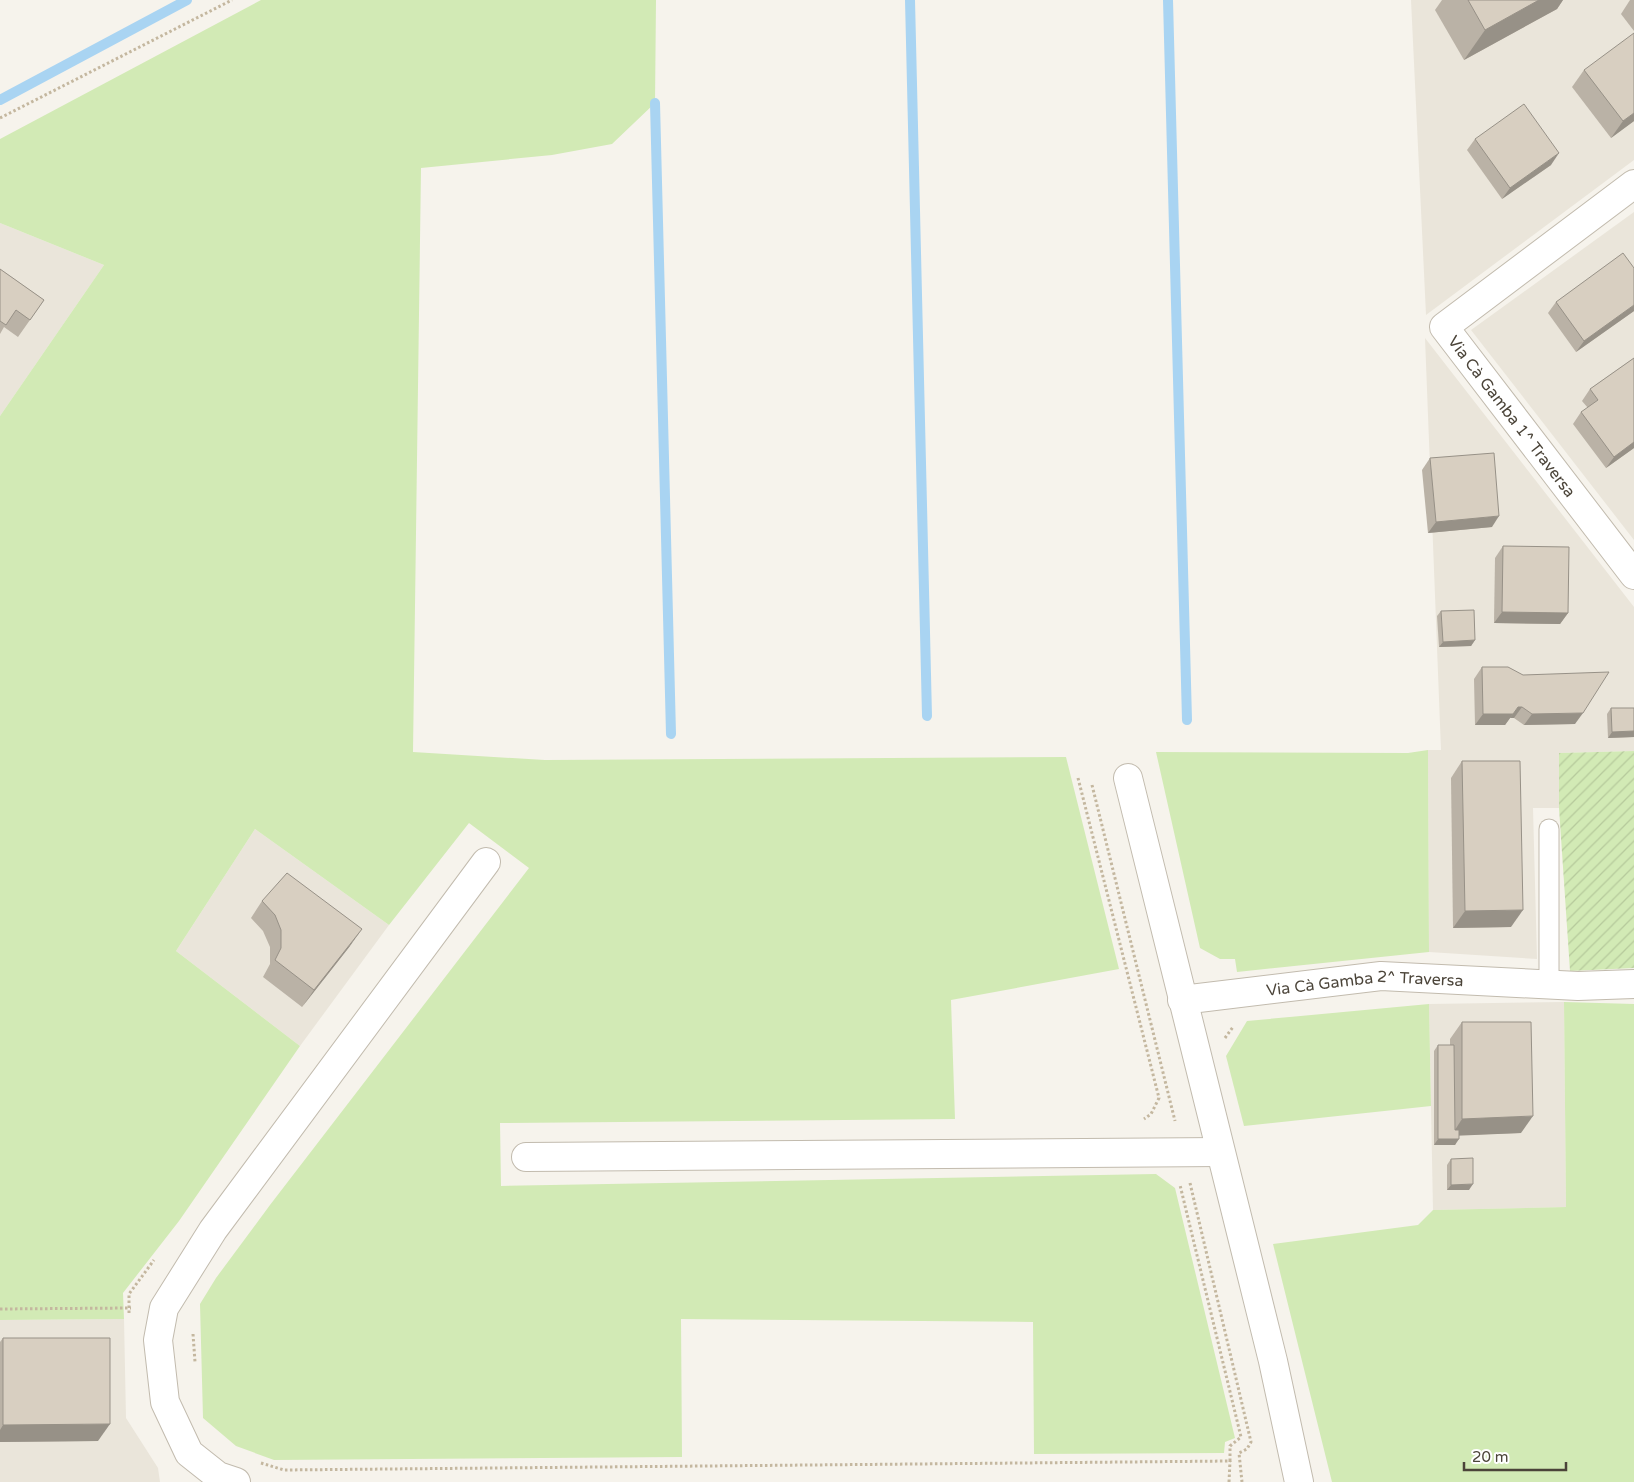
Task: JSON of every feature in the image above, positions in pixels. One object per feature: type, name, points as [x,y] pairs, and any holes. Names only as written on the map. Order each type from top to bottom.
[{"type":"street","name":"Via Cà Gamba 1^ Traversa","points":[[1634,184],[1444,327],[1634,575]]},
{"type":"street","points":[[1128,778],[1273,1361],[1299,1482]]},
{"type":"street","points":[[236,1482],[218,1476],[189,1453],[174,1424],[165,1402],[159,1365],[158,1340],[164,1308],[213,1230],[486,862]]},
{"type":"street","name":"Via Cà Gamba 2^ Traversa","points":[[1182,1000],[1381,976],[1549,984],[1634,984]]},
{"type":"street","points":[[526,1157],[1220,1152]]},
{"type":"lane","points":[[1549,829],[1549,984]]},
{"type":"path","points":[[0,118],[232,0]]},
{"type":"path","points":[[1078,778],[1159,1098],[1151,1114],[1138,1124]]},
{"type":"path","points":[[1179,1181],[1241,1437],[1230,1446],[1229,1482]]},
{"type":"path","points":[[0,1310],[164,1308]]},
{"type":"path","points":[[193,1333],[195,1372]]},
{"type":"path","points":[[259,1462],[284,1470],[294,1470],[1230,1461]]},
{"type":"shaded area","points":[[1411,0],[1634,0],[1634,160],[1426,315]]},
{"type":"shaded area","points":[[1634,212],[1634,540],[1471,330]]},
{"type":"shaded area","points":[[0,223],[104,265],[0,416]]},
{"type":"shaded area","points":[[1425,338],[1634,607],[1634,751],[1559,753],[1559,808],[1533,808],[1537,959],[1429,952],[1428,750],[1441,750]]},
{"type":"shaded area","points":[[255,829],[389,925],[300,1046],[176,951]]},
{"type":"shaded area","points":[[1564,1002],[1566,1207],[1433,1210],[1429,1004]]},
{"type":"shaded area","points":[[124,1319],[126,1418],[158,1468],[160,1482],[0,1482],[0,1320]]},
{"type":"green space","points":[[261,0],[656,0],[655,103],[612,144],[552,155],[421,168],[413,752],[545,760],[1066,757],[1119,969],[951,1000],[955,1119],[500,1123],[501,1186],[1156,1174],[1175,1188],[1235,1438],[1225,1442],[1224,1453],[1034,1454],[1033,1322],[681,1319],[682,1457],[274,1460],[236,1446],[203,1418],[200,1304],[216,1278],[270,1205],[529,868],[469,823],[389,925],[255,829],[176,951],[300,1046],[179,1221],[123,1293],[124,1319],[0,1320],[0,416],[104,265],[0,223],[0,139]]},
{"type":"green space","points":[[1428,750],[1429,952],[1237,972],[1235,959],[1220,959],[1200,948],[1156,752],[1408,753]]},
{"type":"green space","points":[[1634,751],[1634,968],[1570,971],[1559,808],[1559,753]]},
{"type":"green space","points":[[1564,1002],[1634,1004],[1634,1482],[1332,1482],[1273,1244],[1418,1225],[1433,1210],[1566,1207]]},
{"type":"green space","points":[[1429,1004],[1431,1106],[1244,1126],[1226,1056],[1247,1021]]},
{"type":"building","points":[[1468,0],[1539,0],[1485,30]]},
{"type":"building","points":[[1634,33],[1634,113],[1623,121],[1584,70]]},
{"type":"building","points":[[1524,104],[1559,153],[1510,188],[1475,139]]},
{"type":"building","points":[[1623,253],[1634,268],[1634,305],[1584,341],[1556,302]]},
{"type":"building","points":[[0,269],[44,300],[30,320],[16,310],[6,325],[0,321]]},
{"type":"building","points":[[1634,358],[1634,442],[1614,457],[1581,412],[1598,400],[1590,389]]},
{"type":"building","points":[[1494,453],[1499,516],[1436,522],[1430,458]]},
{"type":"building","points":[[1503,546],[1569,547],[1568,613],[1502,612]]},
{"type":"building","points":[[1474,610],[1475,640],[1443,642],[1441,611]]},
{"type":"building","points":[[1482,667],[1508,667],[1523,675],[1609,672],[1583,713],[1532,714],[1522,707],[1518,707],[1513,714],[1483,714]]},
{"type":"building","points":[[1611,708],[1634,708],[1634,731],[1612,732]]},
{"type":"building","points":[[1462,761],[1520,761],[1523,910],[1465,911]]},
{"type":"building","points":[[287,873],[362,929],[314,990],[275,960],[281,948],[281,930],[275,915],[262,901]]},
{"type":"building","points":[[1462,1022],[1531,1022],[1533,1116],[1462,1119]]},
{"type":"building","points":[[1438,1045],[1454,1045],[1455,1130],[1459,1130],[1459,1139],[1438,1139]]},
{"type":"building","points":[[1473,1158],[1473,1184],[1451,1185],[1451,1159]]},
{"type":"building","points":[[3,1338],[110,1338],[110,1424],[3,1425]]},
{"type":"waterway","points":[[0,100],[187,0]]},
{"type":"waterway","points":[[910,0],[927,716]]},
{"type":"waterway","points":[[1168,0],[1187,720]]},
{"type":"waterway","points":[[655,103],[671,734]]}]
